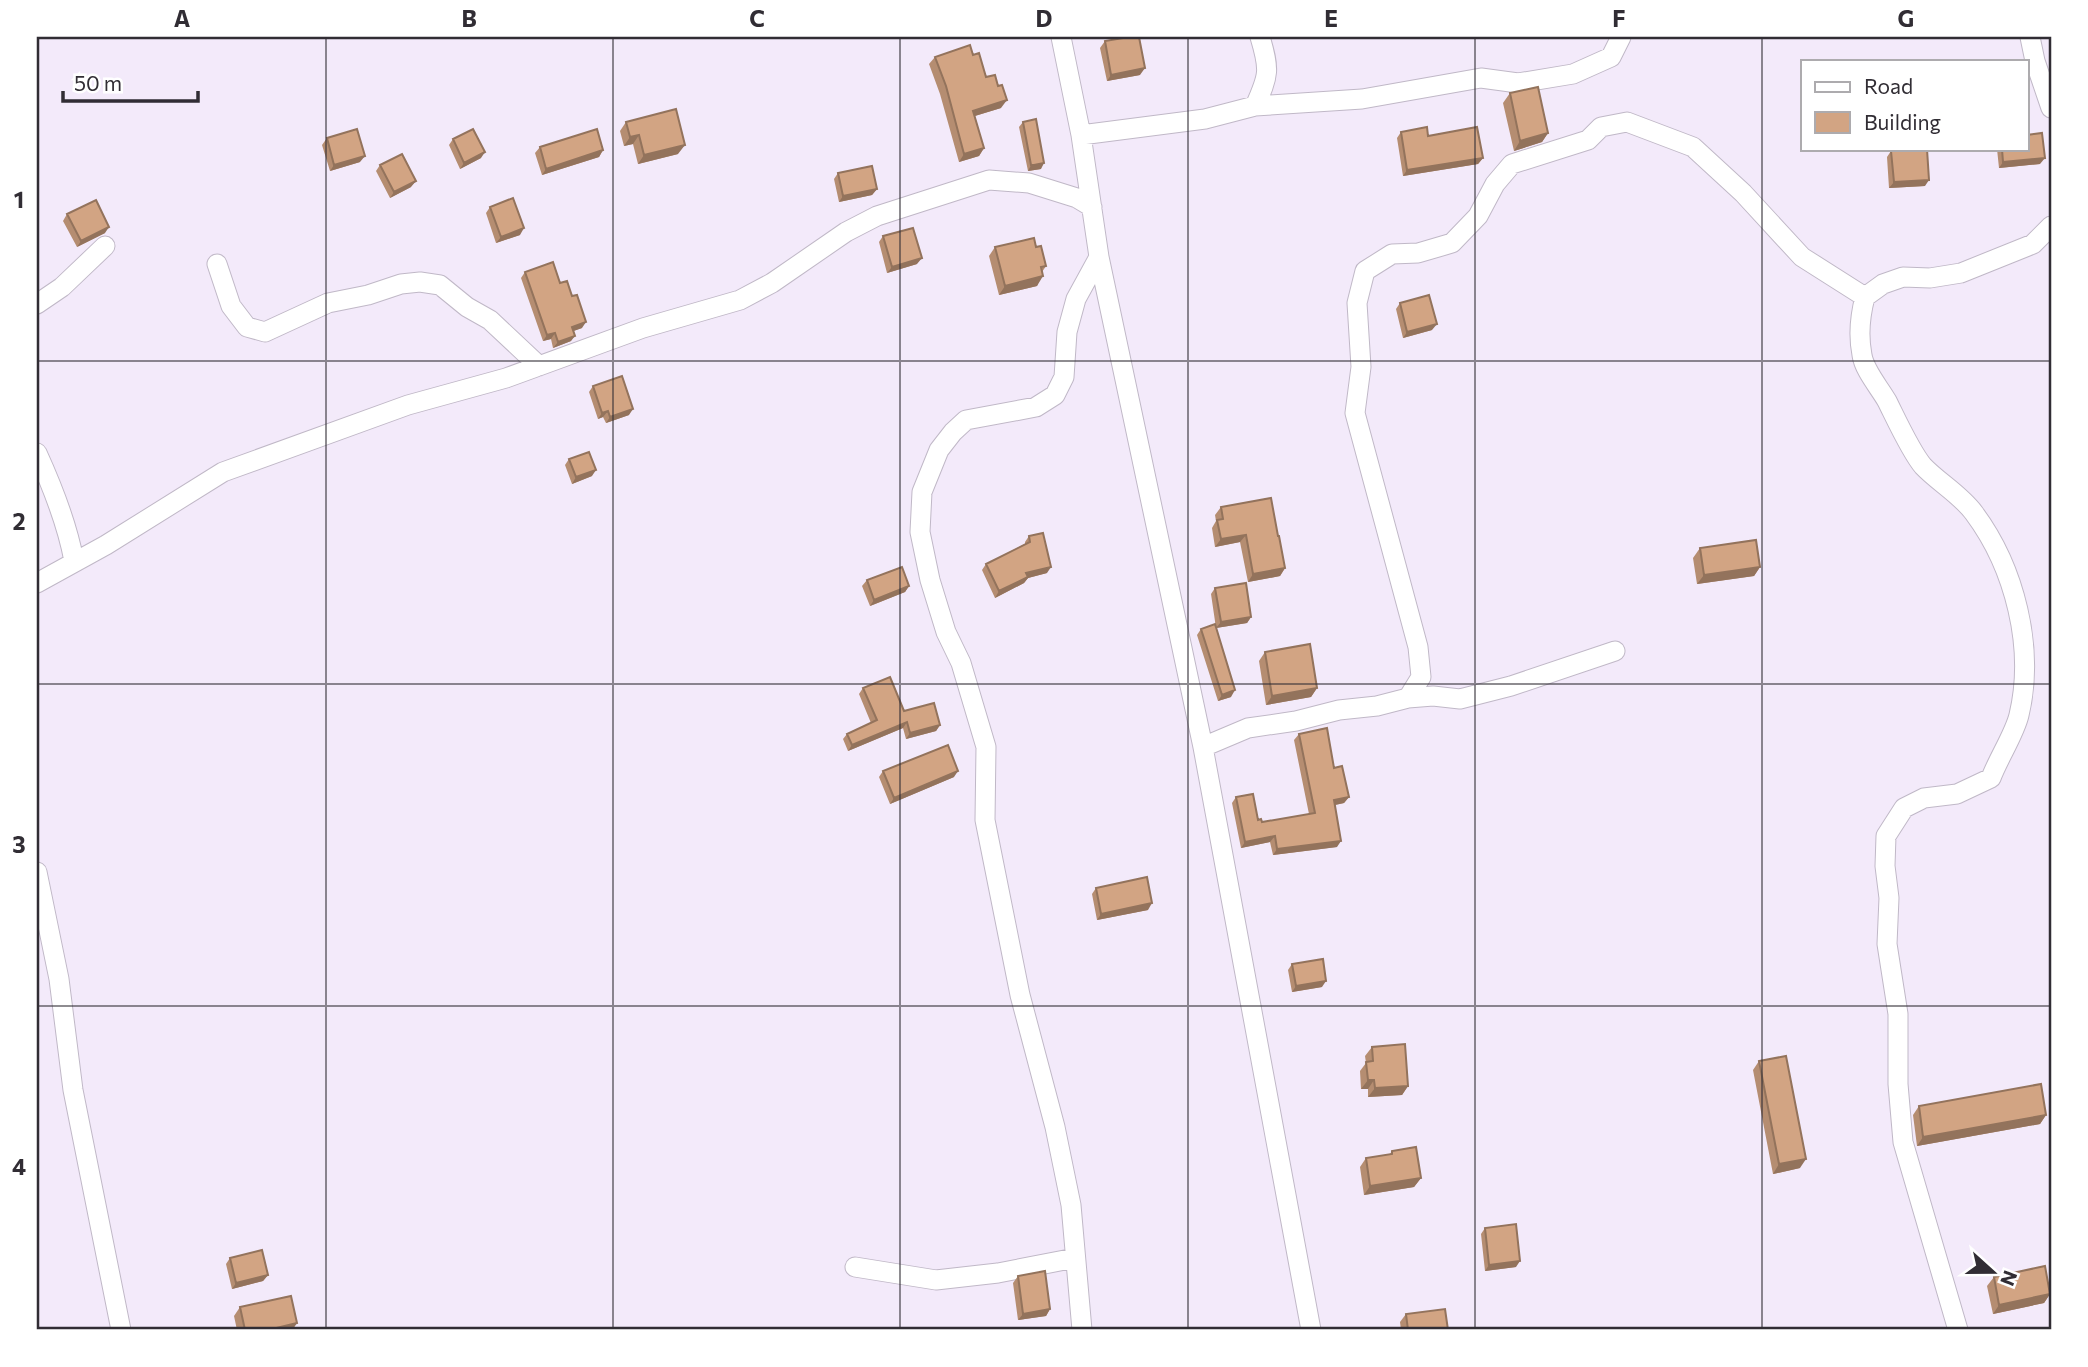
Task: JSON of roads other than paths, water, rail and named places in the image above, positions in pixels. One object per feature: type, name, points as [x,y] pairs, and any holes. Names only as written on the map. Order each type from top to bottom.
[{"type":"street","points":[[1061,37],[1081,135],[1099,257],[1202,747],[1311,1330]]},
{"type":"street","points":[[1255,106],[1268,78],[1267,60],[1260,37]]},
{"type":"street","points":[[1081,135],[1205,119],[1255,106],[1362,99],[1480,78],[1518,83],[1573,74],[1611,57],[1622,37]]},
{"type":"street","points":[[2030,37],[2051,108]]},
{"type":"street","points":[[1408,698],[1421,677],[1418,647],[1355,413],[1361,367],[1357,303],[1365,271],[1392,254],[1418,253],[1452,243],[1478,216],[1495,184],[1512,164],[1588,140],[1601,127],[1627,122],[1693,147],[1743,192],[1802,257],[1865,297]]},
{"type":"street","points":[[37,583],[106,545],[223,472],[408,405],[506,378],[643,327],[740,300],[772,283],[846,232],[877,216],[989,180],[1029,183],[1077,198],[1092,207]]},
{"type":"street","points":[[1958,1330],[1903,1142],[1898,1084],[1898,1014],[1887,944],[1889,898],[1885,866],[1886,836],[1904,808],[1924,798],[1956,794],[1991,778],[2019,717],[2025,672],[2019,616],[2008,578],[1988,534],[1972,511],[1923,465],[1862,358],[1859,321],[1865,297],[1883,284],[1903,277],[1930,278],[1961,273],[2033,244],[2051,226]]},
{"type":"street","points":[[37,304],[62,287],[106,246]]},
{"type":"street","points":[[1082,1330],[1070,1205],[1055,1127],[1020,995],[985,820],[986,747],[961,663],[946,632],[930,580],[920,532],[922,492],[939,450],[953,432],[966,420],[1036,407],[1055,395],[1064,377],[1067,332],[1076,299],[1099,257]]},
{"type":"street","points":[[217,264],[231,306],[247,327],[264,332],[328,303],[368,295],[401,284],[420,282],[440,285],[467,307],[489,320],[539,366]]},
{"type":"street","points":[[37,453],[56,495],[71,540],[74,561]]},
{"type":"street","points":[[1202,747],[1248,728],[1296,721],[1339,710],[1377,706],[1408,698],[1433,696],[1460,699],[1511,687],[1615,652]]},
{"type":"street","points":[[37,872],[58,979],[73,1090],[121,1330]]},
{"type":"street","points":[[855,1267],[936,1280],[998,1273],[1075,1258]]}]
